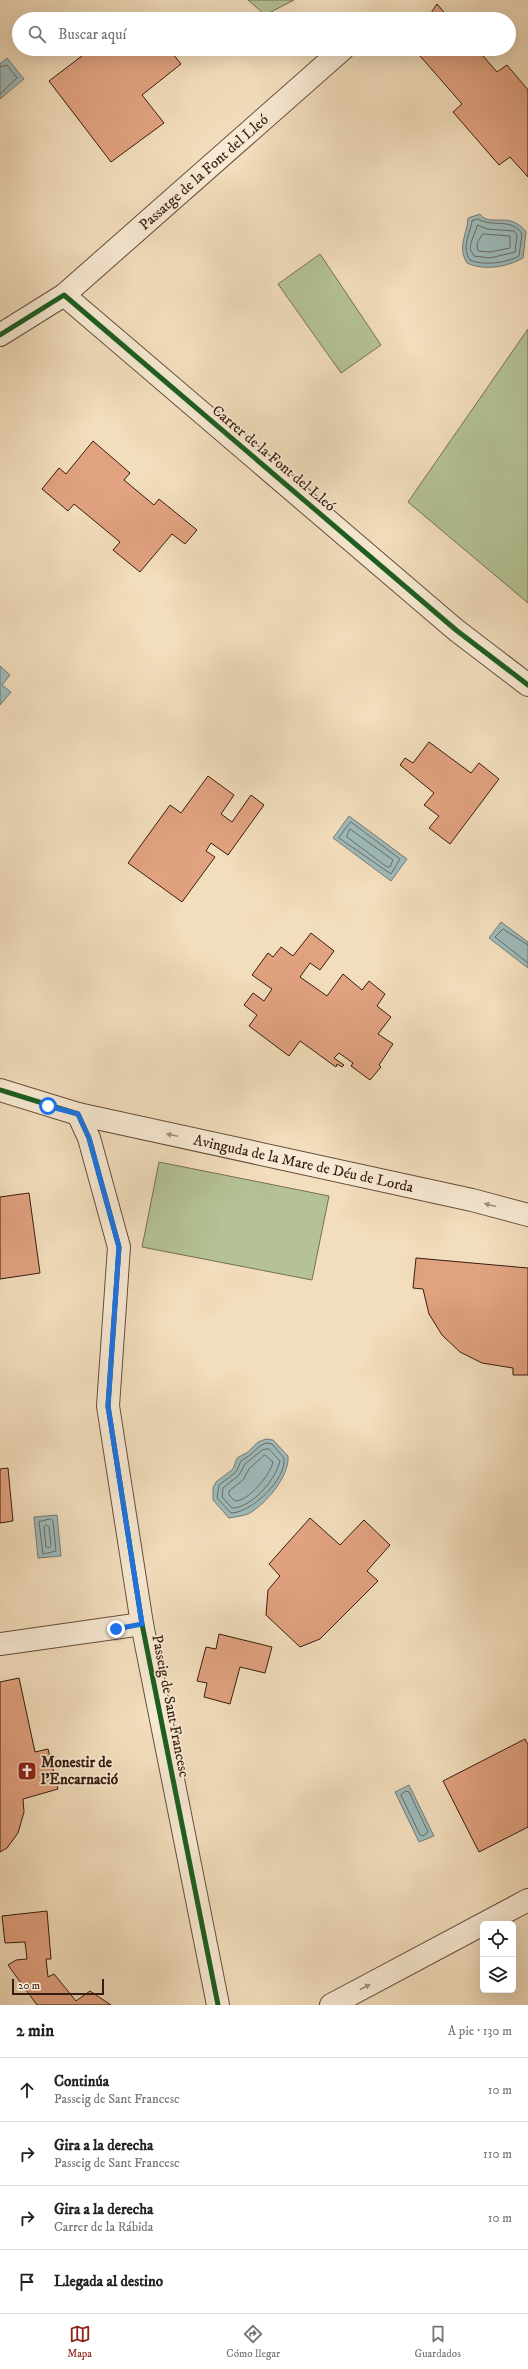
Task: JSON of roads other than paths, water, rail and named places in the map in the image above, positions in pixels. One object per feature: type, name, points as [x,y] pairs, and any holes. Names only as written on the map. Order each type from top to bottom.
[{"type":"street","name":"Passatge de la Font del Lleó","points":[[64,295],[335,56]]},
{"type":"street","points":[[0,335],[64,295]]},
{"type":"street","name":"Carrer de la Font del Lleó","points":[[64,295],[456,630],[528,685]]},
{"type":"street","points":[[0,1090],[78,1114]]},
{"type":"street","name":"Avinguda de la Mare de Déu de Lorda","points":[[78,1114],[472,1200],[528,1215]]},
{"type":"street","name":"Passeig de Sant Francesc","points":[[78,1114],[89,1138],[119,1247],[108,1406],[142,1624],[218,2005]]},
{"type":"street","points":[[0,1644],[142,1624]]},
{"type":"street","points":[[331,2005],[528,1900]]},
{"type":"water","points":[[7,58],[24,79],[0,99],[0,64]]},
{"type":"water","points":[[480,214],[489,220],[507,220],[520,225],[526,232],[523,258],[510,264],[495,267],[481,267],[467,263],[463,252],[463,241],[468,218]]},
{"type":"water","points":[[0,666],[10,675],[2,685],[11,692],[0,705]]},
{"type":"water","points":[[349,816],[407,859],[391,881],[333,838]]},
{"type":"water","points":[[501,922],[528,942],[528,968],[489,938]]},
{"type":"water","points":[[266,1439],[273,1440],[288,1456],[288,1464],[281,1481],[269,1497],[255,1510],[248,1514],[229,1518],[213,1500],[213,1488],[216,1482],[233,1469],[237,1458],[248,1452],[258,1442]]},
{"type":"water","points":[[57,1515],[61,1556],[38,1558],[34,1517]]},
{"type":"water","points":[[409,1785],[434,1836],[419,1842],[395,1792]]},
{"type":"place","name":"Monestir de l'Encarnació","points":[[27,1771]]}]
